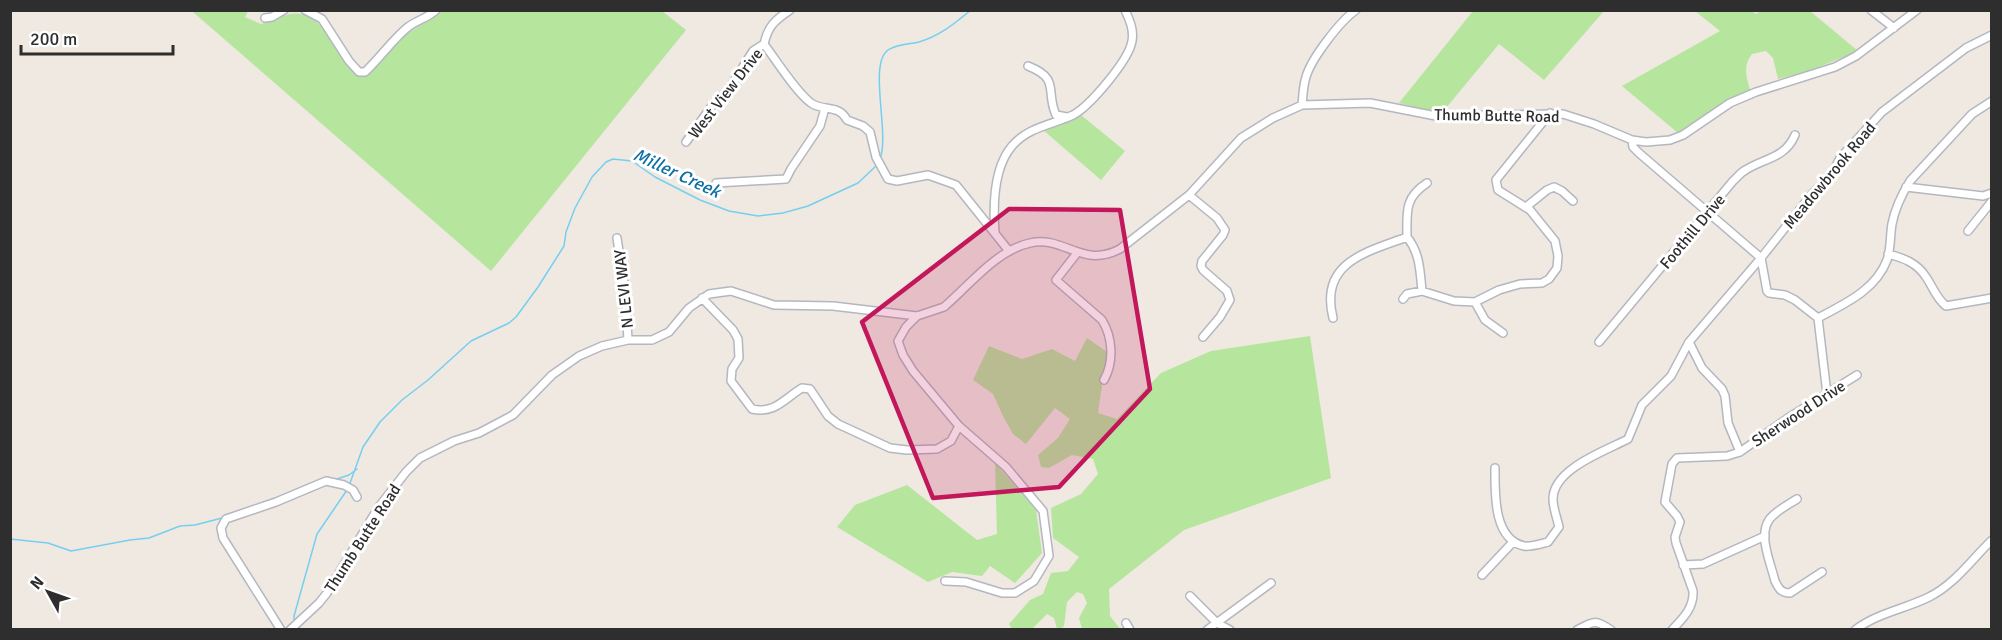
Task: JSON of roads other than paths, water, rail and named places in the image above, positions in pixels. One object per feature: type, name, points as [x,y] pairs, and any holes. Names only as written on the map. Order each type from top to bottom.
[{"type":"street","points":[[265,18],[284,10]]},
{"type":"street","points":[[305,10],[322,19],[349,61],[359,72],[365,72],[407,28],[429,17],[436,10]]},
{"type":"street","name":"West View Drive","points":[[686,142],[711,107],[729,89],[753,51],[764,44],[766,33],[772,22],[789,10]]},
{"type":"street","points":[[994,233],[1001,165],[1011,147],[1022,136],[1075,114],[1091,101],[1117,69],[1132,43],[1132,25],[1125,10]]},
{"type":"street","points":[[1302,105],[1305,78],[1311,65],[1345,18],[1356,10]]},
{"type":"street","points":[[1871,10],[1894,28]]},
{"type":"street","name":"Thumb Butte Road","points":[[290,630],[327,593],[378,508],[420,458],[454,441],[479,433],[513,415],[552,375],[579,356],[602,346],[628,340],[652,340],[669,332],[689,308],[709,294],[731,291],[774,306],[833,306],[917,316],[944,307],[1009,251],[1031,243],[1050,242],[1077,253],[1095,257],[1120,249],[1189,195],[1241,138],[1273,118],[1302,105],[1370,103],[1436,116],[1550,113],[1578,118],[1632,140],[1646,142],[1670,140],[1683,135],[1738,99],[1835,67],[1856,56],[1917,10]]},
{"type":"street","name":"Meadowbrook Road","points":[[1512,542],[1527,547],[1548,542],[1559,527],[1553,499],[1556,483],[1567,471],[1628,439],[1642,405],[1671,376],[1689,342],[1827,179],[1840,158],[1882,112],[1966,48],[1992,35]]},
{"type":"street","points":[[764,44],[804,97],[813,105],[836,108],[844,113],[847,120],[863,126],[870,132],[876,157],[888,179],[897,181],[928,176],[956,185],[1009,251]]},
{"type":"street","points":[[1028,66],[1041,71],[1046,76],[1050,83],[1056,115],[1067,117]]},
{"type":"street","points":[[1818,318],[1865,290],[1882,271],[1888,254],[1892,224],[1906,187],[1922,166],[1972,114],[1992,101]]},
{"type":"street","points":[[716,183],[786,179],[820,126],[825,108]]},
{"type":"street","points":[[1403,299],[1407,294],[1422,291],[1454,301],[1475,302],[1499,290],[1520,284],[1542,283],[1549,279],[1557,268],[1558,256],[1555,241],[1544,225],[1526,207],[1498,190],[1496,180],[1550,113]]},
{"type":"street","name":"Foothill Drive","points":[[1599,342],[1744,171],[1771,159],[1791,146],[1795,135]]},
{"type":"street","points":[[1632,140],[1633,147],[1639,153],[1761,258],[1769,293],[1785,295],[1795,300],[1818,318],[1827,394]]},
{"type":"street","points":[[1422,291],[1421,269],[1414,246],[1407,237],[1407,208],[1416,189],[1427,183]]},
{"type":"street","points":[[1526,207],[1554,187],[1573,201]]},
{"type":"street","points":[[1906,187],[1983,196],[1992,194]]},
{"type":"street","points":[[1189,195],[1217,218],[1225,230],[1223,236],[1202,261],[1201,266],[1227,291],[1230,300],[1220,317],[1203,337]]},
{"type":"street","points":[[1968,231],[1992,201]]},
{"type":"street","points":[[1334,318],[1331,309],[1333,286],[1348,261],[1407,237]]},
{"type":"street","name":"N LEVI WAY","points":[[617,238],[625,290],[628,340]]},
{"type":"street","points":[[1077,253],[1056,280],[1106,326],[1111,342],[1111,357],[1108,374],[1104,380]]},
{"type":"street","points":[[1888,254],[1914,264],[1925,275],[1939,300],[1946,306],[1992,298]]},
{"type":"street","points":[[702,298],[734,330],[738,339],[739,358],[732,369],[731,381],[752,409],[762,411],[780,405],[802,388],[810,389],[828,416],[838,424],[890,448],[908,450],[937,449],[951,441],[959,426]]},
{"type":"street","points":[[1475,302],[1485,320],[1503,333]]},
{"type":"street","points":[[917,316],[906,327],[898,341],[903,355],[913,372],[959,426],[1006,467],[1043,511],[1049,556],[1034,581],[1015,592],[1002,593],[966,582],[945,581]]},
{"type":"street","points":[[1672,630],[1686,614],[1694,599],[1675,537],[1680,522],[1665,502],[1674,460],[1727,456],[1740,452],[1728,423],[1722,389],[1701,368],[1689,342]]},
{"type":"street","name":"Sherwood Drive","points":[[1740,452],[1788,418],[1857,375]]},
{"type":"street","points":[[1482,575],[1512,542],[1501,524],[1494,502],[1495,468]]},
{"type":"street","points":[[281,630],[223,538],[221,528],[226,519],[276,502],[326,481],[345,485],[353,490],[357,497]]},
{"type":"street","points":[[1797,500],[1770,519],[1765,530],[1775,581],[1779,589],[1784,593],[1790,593],[1822,572]]},
{"type":"street","points":[[1683,565],[1703,564],[1765,536]]},
{"type":"street","points":[[1855,630],[1884,614],[1929,597],[1963,572],[1992,540]]},
{"type":"street","points":[[1207,630],[1270,583]]},
{"type":"street","points":[[1190,596],[1217,623],[1230,630]]},
{"type":"street","points":[[1577,630],[1598,621],[1611,630]]},
{"type":"waterway","name":"Miller Creek","points":[[880,159],[883,133],[879,84],[882,58],[891,48],[919,42],[947,29],[971,10]]},
{"type":"waterway","name":"Miller Creek","points":[[349,486],[363,447],[380,422],[402,400],[471,341],[509,323],[516,317],[564,246],[566,232],[575,208],[592,177],[606,162],[613,159],[632,161],[655,177],[700,200],[729,211],[758,216],[783,213],[808,206],[858,183],[876,166]]},
{"type":"waterway","points":[[334,480],[349,475],[357,469]]},
{"type":"waterway","name":"Miller Creek","points":[[294,623],[317,534],[347,490]]},
{"type":"waterway","points":[[10,539],[48,543],[71,551],[149,538],[180,526],[195,525],[222,518]]}]
